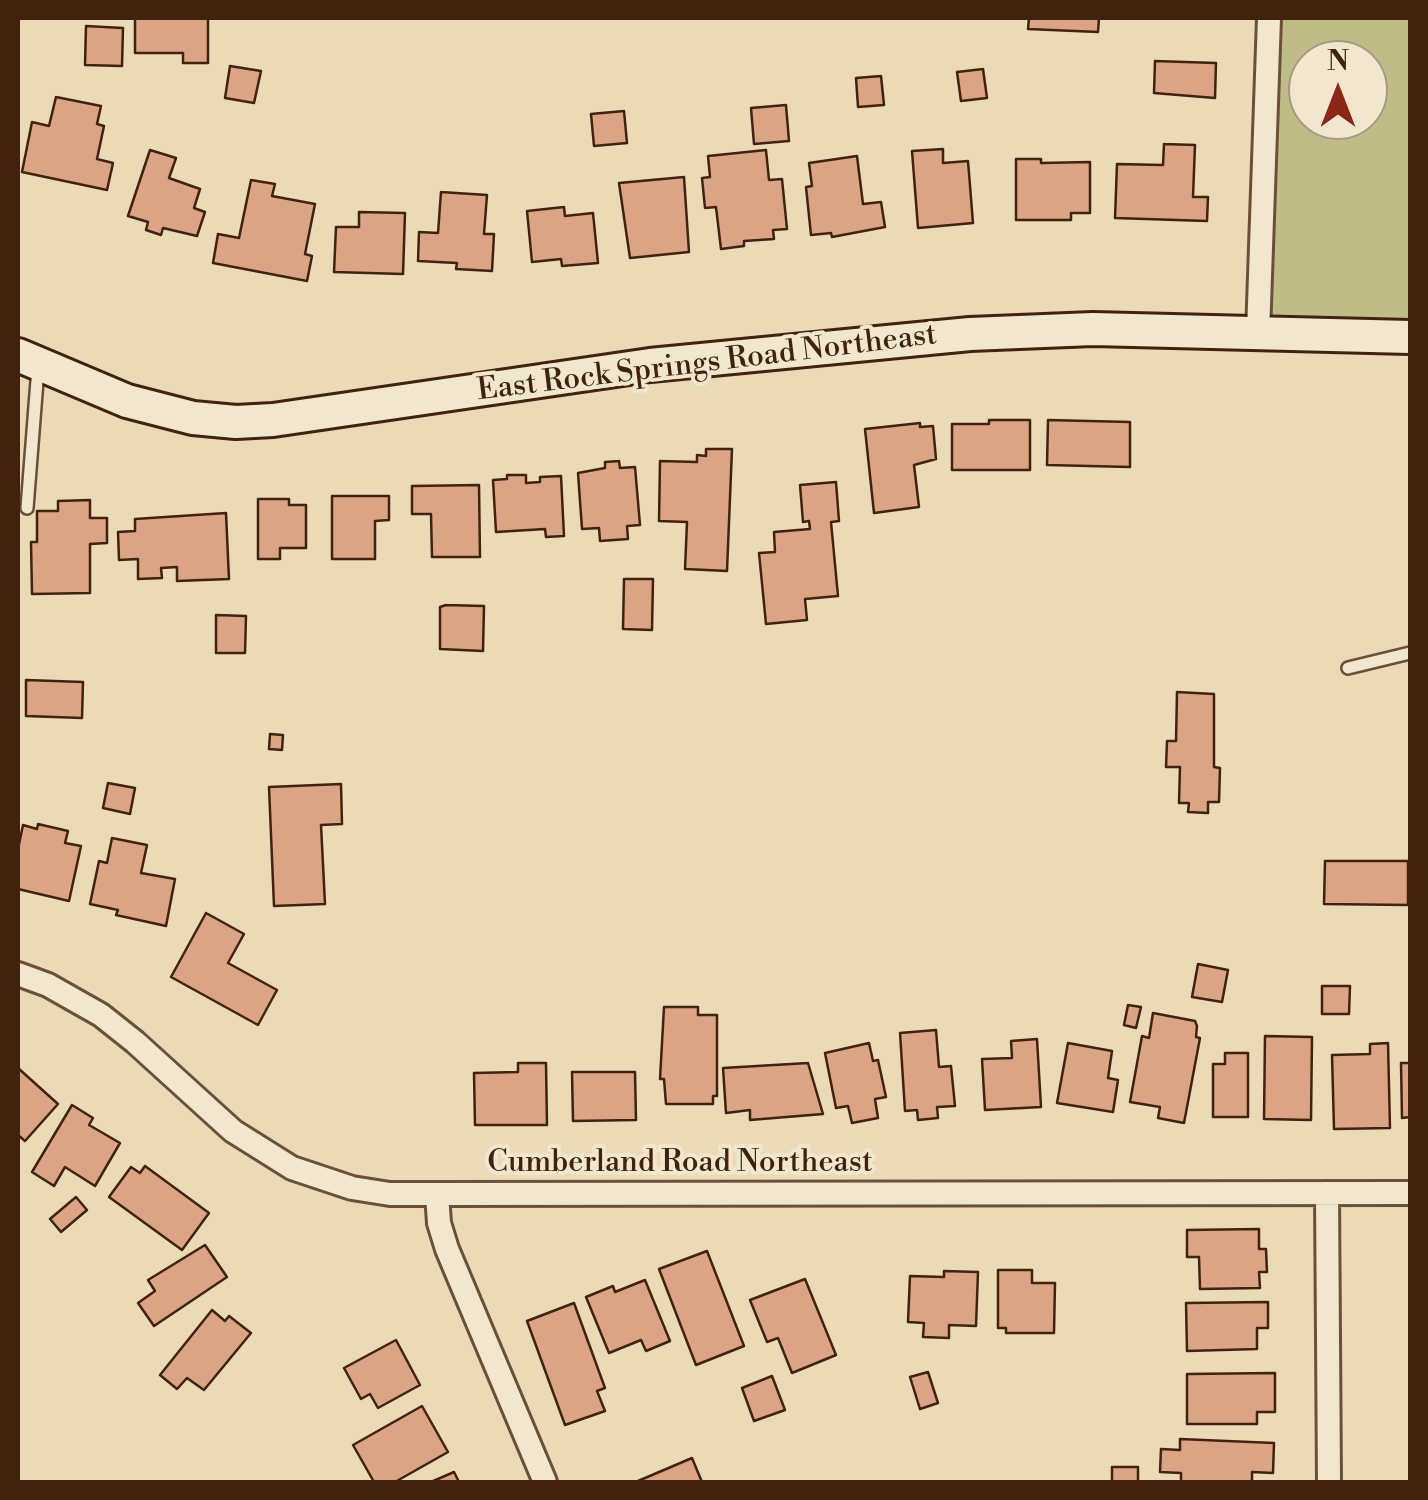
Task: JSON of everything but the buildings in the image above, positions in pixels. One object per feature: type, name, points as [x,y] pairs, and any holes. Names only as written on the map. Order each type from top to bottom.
[{"type":"street","points":[[1258,333],[1269,18]]},
{"type":"street","name":"East Rock Springs Road Northeast","points":[[28,359],[126,401],[193,418],[236,422],[273,420],[650,365],[970,334],[1093,329],[1410,337]]},
{"type":"street","name":"Cumberland Road Northeast","points":[[18,974],[101,1016],[232,1131],[292,1168],[352,1188],[390,1194],[1410,1193]]},
{"type":"street","points":[[1327,1193],[1329,1482]]},
{"type":"street","points":[[438,1194],[439,1223],[447,1249],[545,1482]]},
{"type":"lane","points":[[27,508],[28,359]]},
{"type":"lane","points":[[1348,668],[1410,654]]},
{"type":"shaded area","points":[[1281,18],[1410,18],[1410,338],[1263,338]]}]
